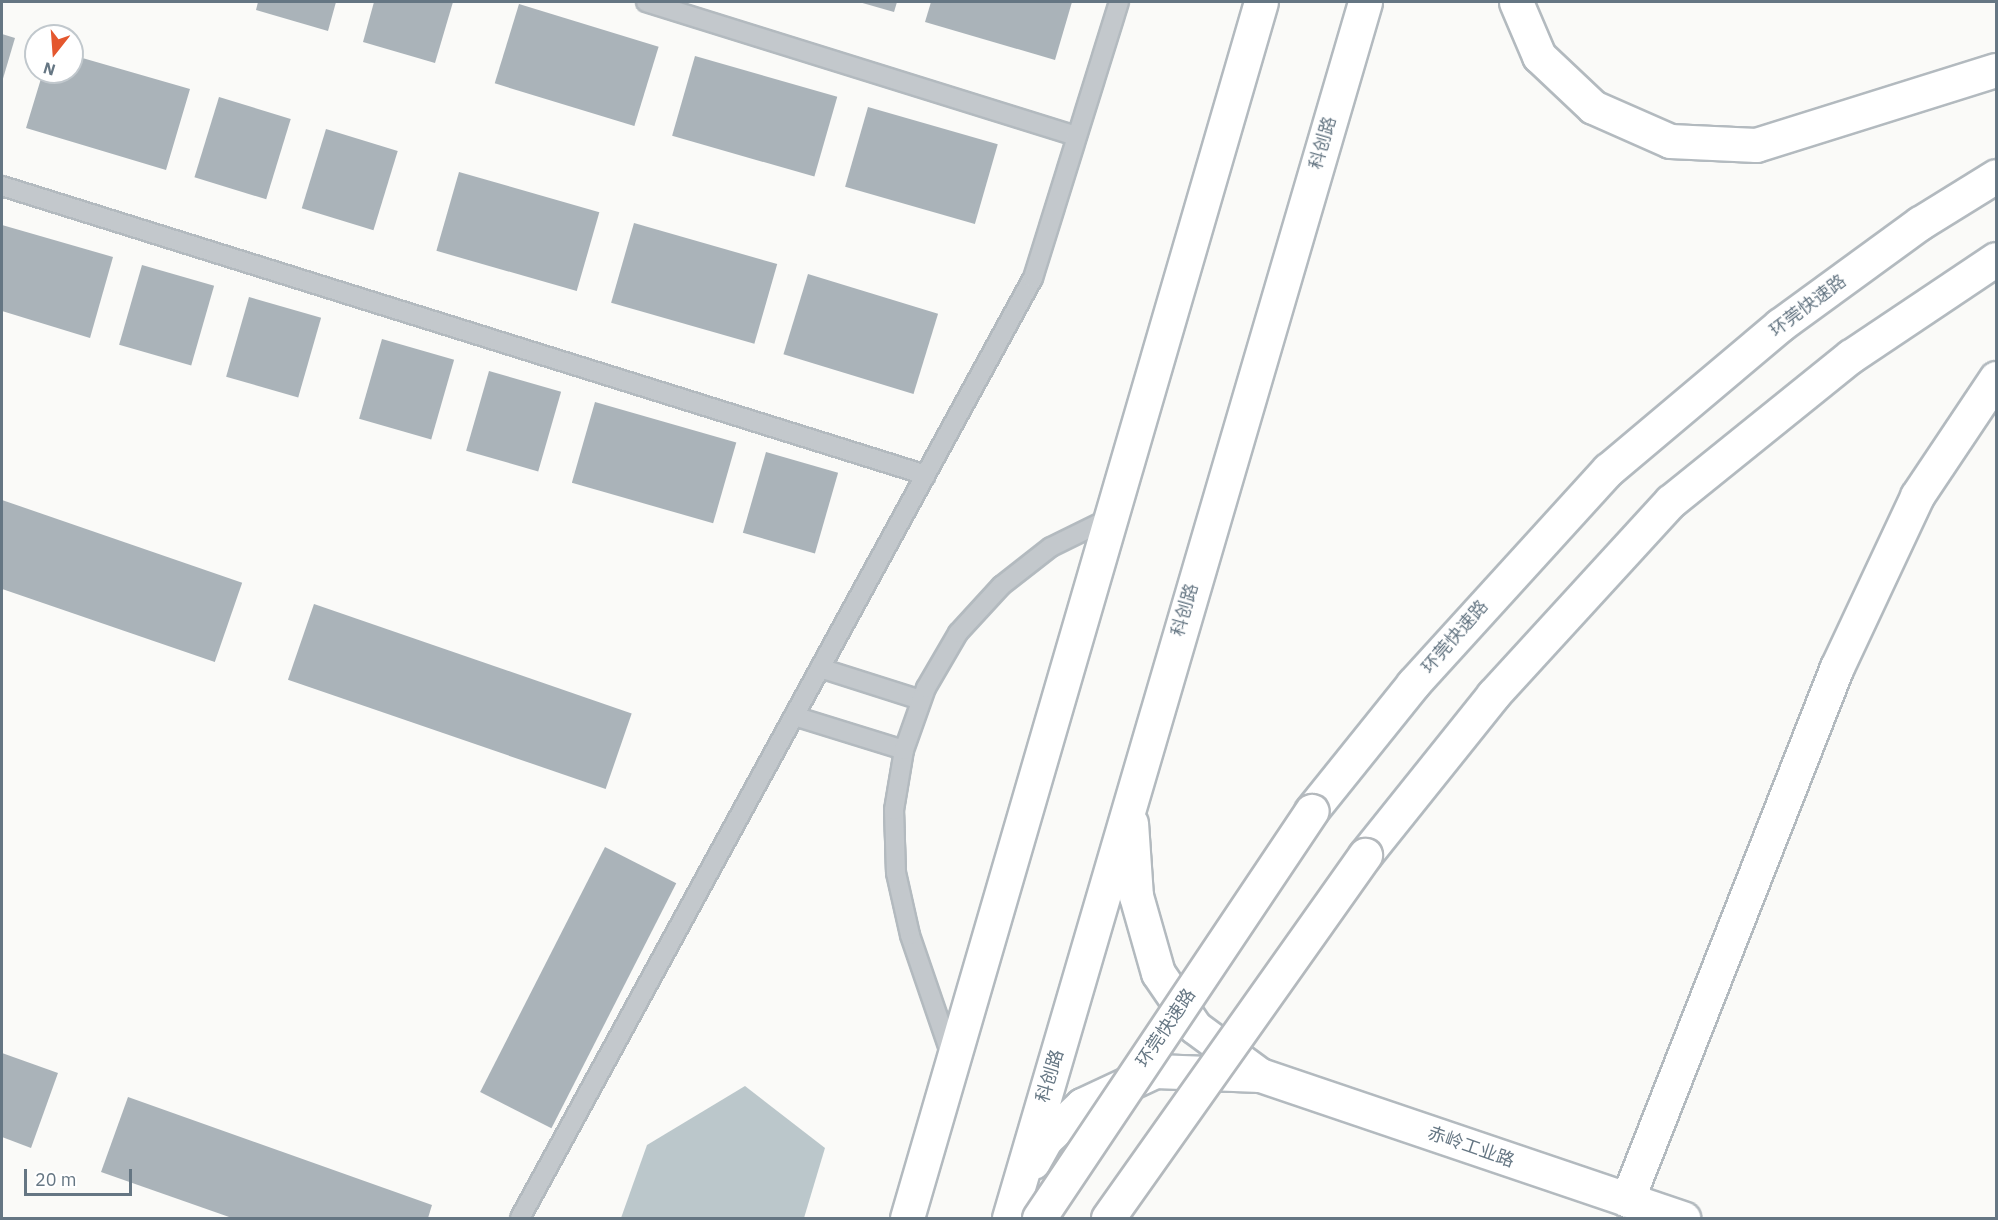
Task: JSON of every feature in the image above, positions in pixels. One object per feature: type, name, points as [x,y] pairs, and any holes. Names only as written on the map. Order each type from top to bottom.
[{"type":"main road","points":[[907,1218],[951,1055],[1261,2]]},
{"type":"main road","name":"科创路","points":[[1011,1208],[1365,2]]},
{"type":"main road","points":[[1516,2],[1539,56],[1593,106],[1670,141],[1756,145],[1996,70]]},
{"type":"main road","name":"环莞快速路","points":[[1039,1218],[1311,811],[1413,684],[1608,470],[1780,325],[1920,223],[1996,176]]},
{"type":"main road","points":[[1108,1218],[1365,855],[1493,695],[1671,501],[1851,356],[1996,259]]},
{"type":"main road","points":[[1627,1200],[1837,667],[1917,496],[1996,378]]},
{"type":"main road","points":[[1130,799],[1136,896],[1158,972],[1195,1027],[1260,1075]]},
{"type":"main road","points":[[1011,1208],[1045,1140],[1082,1105],[1155,1071],[1260,1075]]},
{"type":"main road","name":"赤岭工业路","points":[[1260,1075],[1683,1218]]},
{"type":"lane","points":[[646,2],[1077,136]]},
{"type":"lane","points":[[520,1218],[1033,278],[1119,2]]},
{"type":"lane","points":[[2,186],[926,474]]},
{"type":"lane","points":[[951,1055],[910,934],[896,873],[894,810],[904,750],[921,700],[958,633],[1000,586],[1051,547],[1108,519]]},
{"type":"lane","points":[[820,668],[921,700]]},
{"type":"lane","points":[[794,716],[904,750]]},
{"type":"shaded area","points":[[745,1086],[825,1148],[804,1218],[621,1218],[647,1145]]},
{"type":"building","points":[[258,2],[336,2],[328,31],[256,10]]},
{"type":"building","points":[[374,2],[453,2],[435,63],[363,42]]},
{"type":"building","points":[[859,2],[897,2],[894,12]]},
{"type":"building","points":[[931,2],[1072,2],[1055,60],[925,22]]},
{"type":"building","points":[[519,4],[659,47],[634,126],[495,83]]},
{"type":"building","points":[[2,34],[15,38],[2,82]]},
{"type":"building","points":[[695,56],[837,97],[814,177],[672,136]]},
{"type":"building","points":[[84,58],[190,89],[166,170],[26,128],[39,84],[84,84]]},
{"type":"building","points":[[219,97],[291,119],[266,199],[194,177]]},
{"type":"building","points":[[868,107],[998,144],[975,224],[845,187]]},
{"type":"building","points":[[326,129],[398,151],[373,230],[302,208]]},
{"type":"building","points":[[459,172],[599,212],[577,291],[436,251]]},
{"type":"building","points":[[634,223],[777,264],[754,344],[611,303]]},
{"type":"building","points":[[2,225],[113,257],[90,338],[2,311]]},
{"type":"building","points":[[142,265],[214,286],[191,365],[119,345]]},
{"type":"building","points":[[808,274],[938,314],[913,394],[783,354]]},
{"type":"building","points":[[249,297],[321,318],[298,397],[226,377]]},
{"type":"building","points":[[382,339],[454,360],[431,439],[359,419]]},
{"type":"building","points":[[489,371],[561,392],[538,471],[466,451]]},
{"type":"building","points":[[595,402],[736,443],[713,523],[572,483]]},
{"type":"building","points":[[766,452],[838,473],[815,553],[743,533]]},
{"type":"building","points":[[2,500],[242,583],[215,662],[2,589]]},
{"type":"building","points":[[314,604],[632,713],[606,789],[288,680]]},
{"type":"building","points":[[605,847],[676,883],[551,1128],[480,1092]]},
{"type":"building","points":[[2,1053],[58,1073],[31,1148],[2,1137]]},
{"type":"building","points":[[128,1097],[432,1205],[428,1218],[232,1218],[101,1172]]}]
